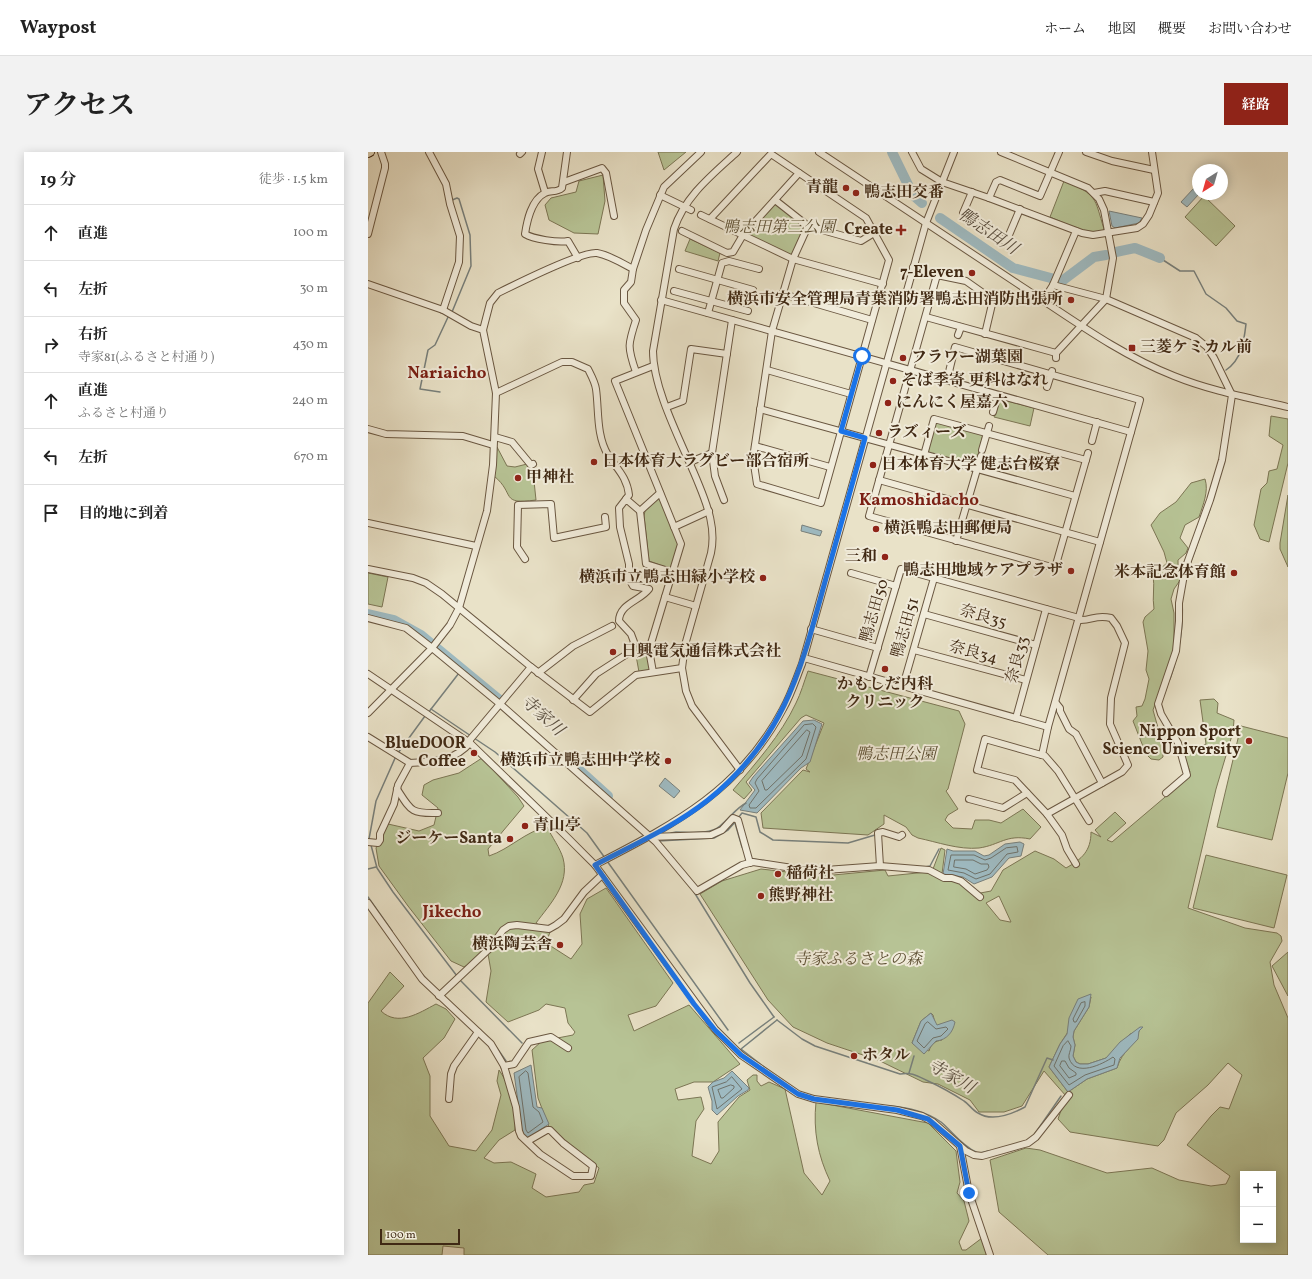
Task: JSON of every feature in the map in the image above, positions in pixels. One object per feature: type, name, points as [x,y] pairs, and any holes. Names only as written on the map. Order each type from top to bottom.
[{"type":"street","points":[[368,234],[386,164],[381,152]]},
{"type":"street","points":[[429,152],[446,184],[450,204],[460,236],[459,262],[443,310]]},
{"type":"street","points":[[536,152],[539,160]]},
{"type":"street","points":[[542,152],[538,169],[545,192]]},
{"type":"street","points":[[545,192],[559,191],[564,182],[567,152]]},
{"type":"street","points":[[636,372],[629,352],[629,343],[636,320],[624,303],[624,290],[631,282],[633,269],[664,187],[701,152]]},
{"type":"street","points":[[737,152],[700,186],[684,206],[674,229],[654,343],[653,366],[659,388],[709,511],[714,542],[685,644],[682,668],[686,691],[692,706],[740,770]]},
{"type":"street","points":[[819,152],[1081,326],[1128,354],[1174,376],[1232,395],[1288,407]]},
{"type":"street","points":[[912,152],[921,169],[942,182],[990,198],[1076,231],[1093,235],[1137,228],[1143,224],[1158,193],[1152,152]]},
{"type":"street","points":[[595,865],[649,837],[702,804],[740,770],[752,756],[783,711],[804,658],[926,223],[954,152]]},
{"type":"street","points":[[926,316],[1056,356],[1106,299],[1112,258],[1109,233],[1102,204],[1094,193],[1081,184],[1002,152]]},
{"type":"street","points":[[990,198],[996,182],[1000,180],[1040,196],[1059,152]]},
{"type":"street","points":[[1086,152],[1112,161],[1154,170]]},
{"type":"street","points":[[710,219],[771,154],[866,218],[889,260],[821,503],[757,484],[753,458],[772,332],[793,259],[808,226]]},
{"type":"street","points":[[564,182],[602,168],[606,173],[614,216]]},
{"type":"street","points":[[682,231],[727,253],[733,252],[742,235],[799,173]]},
{"type":"street","points":[[1094,193],[1105,191],[1154,202]]},
{"type":"street","points":[[545,192],[530,213],[525,234],[530,238],[546,239],[558,243],[568,241],[578,258]]},
{"type":"street","points":[[972,192],[963,213],[1006,242],[1020,209]]},
{"type":"street","points":[[660,195],[691,210]]},
{"type":"street","points":[[775,200],[808,226],[861,241],[874,233]]},
{"type":"street","points":[[701,215],[793,259],[882,284]]},
{"type":"street","points":[[1044,301],[1055,281],[1076,231]]},
{"type":"street","points":[[368,714],[432,648],[450,626],[459,608],[487,511],[493,465],[496,393],[483,330],[490,303],[498,293],[578,258],[595,253],[609,256],[633,269]]},
{"type":"street","points":[[708,313],[722,264],[729,261],[759,270]]},
{"type":"street","points":[[913,267],[937,275],[966,281],[993,300],[985,334]]},
{"type":"street","points":[[679,270],[753,290]]},
{"type":"street","points":[[937,275],[869,516],[1055,568],[1088,453]]},
{"type":"street","points":[[1055,281],[1106,299],[1196,338],[1207,347],[1214,358],[1232,395],[1222,460],[1210,500],[1185,569],[1179,603],[1176,651],[1160,694],[1158,704],[1161,714],[1178,743],[1187,775],[1166,793]]},
{"type":"street","points":[[368,284],[443,310],[471,326],[483,330]]},
{"type":"street","points":[[674,291],[748,311]]},
{"type":"street","points":[[783,294],[872,320]]},
{"type":"street","points":[[661,300],[1131,432]]},
{"type":"street","points":[[724,500],[715,476],[712,453],[732,320]]},
{"type":"street","points":[[958,335],[960,327]]},
{"type":"street","points":[[946,380],[955,345],[1052,372],[1140,400],[1056,704],[1048,727],[1042,755]]},
{"type":"street","points":[[667,407],[683,401],[691,349],[727,354]]},
{"type":"street","points":[[496,393],[562,362],[572,362],[588,369],[596,388],[598,420],[602,438],[608,454],[623,473],[628,484],[629,495],[619,508],[620,527],[629,564],[629,579],[633,586],[649,589],[625,607],[618,621],[631,634],[634,642],[630,650],[596,674],[573,700]]},
{"type":"street","points":[[653,366],[615,381],[681,544],[649,650],[653,672]]},
{"type":"street","points":[[767,370],[851,394]]},
{"type":"street","points":[[1047,387],[1052,372]]},
{"type":"street","points":[[993,412],[998,395]]},
{"type":"street","points":[[760,409],[1075,496]]},
{"type":"street","points":[[924,455],[934,419],[1086,460]]},
{"type":"street","points":[[1092,441],[1097,422]]},
{"type":"street","points":[[956,540],[989,426]]},
{"type":"street","points":[[368,429],[386,434],[463,436],[493,445]]},
{"type":"street","points":[[494,437],[512,442],[531,465],[533,464]]},
{"type":"street","points":[[755,446],[830,467]]},
{"type":"street","points":[[690,462],[712,453]]},
{"type":"street","points":[[879,480],[1100,542]]},
{"type":"street","points":[[640,511],[660,493]]},
{"type":"street","points":[[626,499],[640,511],[646,564],[672,572]]},
{"type":"street","points":[[525,559],[517,548],[518,505],[551,504],[554,538],[606,527],[606,517]]},
{"type":"street","points":[[674,527],[709,511]]},
{"type":"street","points":[[368,523],[476,546]]},
{"type":"street","points":[[368,569],[413,578],[426,583],[442,594],[538,673],[590,712],[636,675],[682,668]]},
{"type":"street","name":"鴨志田50","points":[[869,677],[900,569],[1079,619]]},
{"type":"street","points":[[851,573],[896,586]]},
{"type":"street","name":"鴨志田51","points":[[903,686],[934,578]]},
{"type":"street","points":[[665,597],[696,606]]},
{"type":"street","name":"奈良33","points":[[1016,718],[1046,609]]},
{"type":"street","name":"奈良35","points":[[924,614],[1036,645]]},
{"type":"street","points":[[1047,814],[1122,772],[1128,765],[1110,724],[1111,698],[1125,643],[1117,626],[1111,618],[1100,616],[1087,621],[1079,619]]},
{"type":"street","points":[[368,618],[406,628],[500,704],[649,837],[697,891],[732,871],[750,863],[812,871],[880,866],[929,870],[944,878],[952,878],[961,881],[980,897]]},
{"type":"street","points":[[538,673],[573,646],[612,626]]},
{"type":"street","points":[[811,629],[878,648]]},
{"type":"street","name":"奈良34","points":[[914,650],[1026,680]]},
{"type":"street","points":[[804,658],[1048,727]]},
{"type":"street","points":[[368,737],[410,763],[452,757],[462,752],[531,667]]},
{"type":"street","points":[[368,674],[469,742],[595,865],[694,1004],[715,1030],[741,1055],[798,1094],[814,1099],[897,1110],[922,1116],[933,1122],[970,1154],[982,1156],[1028,1143],[1036,1137],[1069,1095]]},
{"type":"street","points":[[1056,704],[1060,708],[1069,729],[1076,734],[1102,783]]},
{"type":"street","points":[[1076,864],[1067,849],[1062,835],[1047,814],[1015,780],[977,770],[985,739],[1045,756],[1058,771],[1089,821]]},
{"type":"street","points":[[368,842],[378,843],[380,840],[380,834],[394,804],[397,789],[410,763]]},
{"type":"street","points":[[397,789],[409,807],[415,812],[438,813]]},
{"type":"street","points":[[969,799],[1003,808],[1027,793]]},
{"type":"street","points":[[649,837],[711,835],[722,830],[733,818],[738,820],[750,863]]},
{"type":"street","points":[[880,866],[878,833],[883,832],[899,836],[902,835]]},
{"type":"street","points":[[439,996],[493,945],[503,930],[509,926],[517,925],[548,929],[556,925],[569,913],[584,892],[602,875]]},
{"type":"street","points":[[368,903],[411,966],[439,996],[491,1044],[504,1066],[516,1107],[518,1131],[521,1136],[540,1154],[573,1176],[591,1176],[593,1166],[563,1143],[550,1130],[547,1130],[528,1141]]},
{"type":"street","points":[[449,1099],[451,1074],[454,1066],[478,1032]]},
{"type":"street","points":[[504,1066],[514,1064],[529,1042],[552,1037],[568,1048]]},
{"type":"street","points":[[960,1146],[969,1193],[990,1255]]},
{"type":"green space","points":[[658,152],[686,152],[664,170]]},
{"type":"green space","points":[[603,175],[605,201],[598,234],[574,233],[549,220],[545,205],[551,198],[576,192],[579,181]]},
{"type":"green space","points":[[1064,181],[1083,190],[1093,198],[1104,229],[1102,232],[1083,231],[1050,217]]},
{"type":"green space","name":"鴨志田第三公園","points":[[775,200],[808,226],[794,257],[746,234]]},
{"type":"green space","points":[[1200,200],[1208,200],[1235,226],[1216,246],[1185,217]]},
{"type":"green space","points":[[690,239],[720,253],[718,261],[685,251]]},
{"type":"green space","points":[[999,399],[1034,408],[1030,426],[994,417]]},
{"type":"green space","points":[[1271,416],[1288,419],[1288,463],[1269,542],[1260,539],[1254,525],[1261,489],[1267,483],[1269,471],[1277,469],[1283,445],[1269,436]]},
{"type":"green space","points":[[938,422],[983,434],[976,465],[974,466],[928,452],[935,423]]},
{"type":"green space","points":[[497,447],[507,466],[515,467],[527,464],[534,481],[536,500],[517,501],[509,497],[501,482],[494,476]]},
{"type":"green space","points":[[1205,479],[1206,493],[1199,517],[1185,525],[1180,538],[1188,548],[1186,553],[1178,560],[1178,568],[1176,573],[1181,579],[1174,589],[1171,599],[1174,613],[1174,651],[1153,710],[1162,742],[1163,757],[1159,760],[1151,759],[1146,754],[1133,721],[1137,716],[1136,707],[1142,706],[1145,699],[1149,679],[1146,670],[1148,651],[1143,622],[1145,617],[1154,609],[1153,575],[1167,563],[1164,552],[1151,525],[1160,513],[1176,502],[1191,483]]},
{"type":"green space","points":[[1288,495],[1288,567],[1280,549],[1280,543]]},
{"type":"green space","points":[[658,499],[661,499],[679,544],[671,567],[668,568],[649,561],[644,516],[645,511]]},
{"type":"green space","points":[[368,573],[388,577],[382,607],[368,604]]},
{"type":"green space","points":[[637,644],[646,650],[650,668],[648,671],[639,672],[635,650]]},
{"type":"green space","name":"鴨志田公園","points":[[808,671],[959,711],[965,724],[948,789],[946,791],[958,809],[948,815],[945,820],[953,828],[972,829],[975,820],[989,820],[1001,823],[1023,809],[1041,827],[1030,839],[1015,838],[1003,840],[986,847],[979,848],[956,847],[918,838],[912,835],[906,827],[884,815],[884,824],[868,835],[763,828],[761,813],[803,770],[810,772],[806,769],[824,723],[806,715],[801,718],[746,782],[752,790],[744,799],[733,790],[768,748],[790,715],[798,699]]},
{"type":"green space","name":"寺家ふるさとの森","points":[[1214,699],[1218,703],[1217,713],[1234,720],[1233,732],[1216,789],[1188,908],[1245,928],[1277,933],[1281,936],[1282,941],[1270,962],[1274,985],[1288,1018],[1288,1255],[1048,1255],[999,1212],[990,1160],[1026,1148],[1040,1150],[1107,1173],[1152,1168],[1179,1180],[1211,1186],[1226,1184],[1230,1176],[1187,1145],[1220,1107],[1229,1109],[1242,1075],[1228,1063],[1208,1085],[1176,1113],[1164,1140],[1158,1146],[1070,1132],[1058,1119],[1066,1096],[1044,1071],[1022,1106],[1004,1112],[979,1112],[970,1100],[938,1084],[923,1082],[878,1060],[827,1043],[793,1027],[768,1000],[700,894],[722,881],[761,869],[823,876],[885,870],[888,876],[927,872],[964,880],[975,894],[991,891],[1003,870],[1035,851],[1054,859],[1066,868],[1077,861],[1087,849],[1091,839],[1091,832],[1101,837],[1095,830],[1115,812],[1126,823],[1107,840],[1112,842],[1184,781],[1190,772],[1184,755],[1206,744],[1200,700]],"holes":[[[999,896],[1011,922],[1000,920],[986,903]],[[1091,997],[1089,1007],[1074,1031],[1073,1037],[1075,1045],[1073,1056],[1076,1062],[1080,1064],[1088,1064],[1106,1058],[1130,1034],[1139,1031],[1135,1041],[1122,1057],[1117,1068],[1087,1079],[1068,1092],[1049,1067],[1060,1044]],[[931,1013],[937,1026],[941,1024],[942,1040],[934,1043],[929,1051],[912,1043],[921,1021]]]},
{"type":"green space","points":[[1241,726],[1288,738],[1288,773],[1272,840],[1217,827]]},
{"type":"green space","points":[[482,758],[518,797],[524,806],[488,849],[489,856],[497,853],[532,832],[547,827],[563,858],[564,876],[561,885],[553,901],[536,923],[550,932],[546,943],[571,959],[582,944],[580,914],[587,899],[606,888],[673,983],[656,1006],[628,1015],[634,1031],[689,1005],[740,1064],[713,1082],[694,1082],[675,1089],[678,1100],[701,1097],[704,1109],[696,1121],[692,1156],[711,1164],[719,1151],[718,1122],[739,1097],[750,1090],[747,1080],[753,1075],[757,1075],[757,1081],[761,1086],[769,1082],[785,1089],[804,1173],[822,1195],[830,1181],[822,1162],[817,1143],[815,1123],[816,1102],[928,1123],[956,1151],[960,1182],[957,1193],[964,1201],[969,1221],[959,1242],[962,1250],[966,1250],[982,1238],[987,1255],[464,1255],[464,1248],[443,1246],[442,1255],[368,1255],[368,1003],[390,972],[404,986],[381,1011],[388,1016],[401,1018],[416,1014],[436,1004],[446,1009],[455,1019],[444,1038],[423,1058],[430,1076],[430,1116],[449,1146],[476,1151],[492,1130],[501,1095],[497,1081],[499,1070],[512,1098],[515,1115],[515,1130],[499,1140],[484,1158],[494,1163],[511,1162],[536,1174],[532,1188],[546,1197],[579,1192],[584,1185],[594,1183],[599,1168],[549,1127],[538,1098],[532,1050],[542,1041],[573,1035],[575,1032],[568,1023],[565,1008],[546,1004],[539,1010],[508,1022],[486,1002],[491,971],[488,954],[464,967],[451,961],[379,866],[376,848],[388,824],[419,831],[434,825],[438,808],[422,795],[424,785],[433,780],[459,773]]},
{"type":"green space","points":[[941,848],[945,850],[942,874],[933,869]]},
{"type":"green space","points":[[1206,855],[1287,875],[1274,928],[1193,908]]},
{"type":"green space","points":[[1288,952],[1288,996],[1272,966]]},
{"type":"water","points":[[1192,190],[1192,200],[1193,200],[1187,207],[1181,202]]},
{"type":"water","points":[[1109,211],[1142,218],[1139,223],[1115,228],[1112,226]]},
{"type":"water","points":[[802,525],[822,531],[820,536],[801,531]]},
{"type":"water","points":[[814,720],[822,724],[810,762],[801,768],[757,813],[740,810],[755,790],[749,783],[753,777],[803,721]]},
{"type":"water","points":[[665,778],[680,791],[674,798],[659,786]]},
{"type":"water","points":[[1020,842],[1024,844],[1021,856],[1009,858],[992,877],[974,884],[963,877],[943,874],[947,849],[953,851],[975,851],[984,856],[989,855],[1005,844]]},
{"type":"water","points":[[1091,994],[1089,1007],[1074,1031],[1073,1037],[1075,1045],[1073,1056],[1076,1062],[1080,1064],[1088,1064],[1106,1058],[1120,1042],[1140,1027],[1143,1027],[1139,1031],[1138,1039],[1120,1058],[1117,1068],[1087,1079],[1068,1092],[1049,1067],[1060,1044],[1067,1034],[1069,1018],[1078,999]]},
{"type":"water","points":[[931,1013],[937,1025],[952,1020],[955,1022],[949,1035],[936,1041],[924,1054],[912,1043],[921,1021]]},
{"type":"water","points":[[531,1065],[537,1107],[542,1108],[549,1124],[528,1138],[523,1135],[522,1131],[514,1073]]},
{"type":"water","points":[[732,1071],[749,1088],[717,1115],[712,1110],[712,1101],[708,1087],[713,1082],[724,1078]]},
{"type":"waterway","name":"鴨志田川","points":[[892,152],[913,195],[922,203]]},
{"type":"waterway","points":[[450,201],[457,198],[459,199],[470,235],[471,266],[452,312]]},
{"type":"waterway","name":"鴨志田川","points":[[940,218],[1013,268],[1062,281],[1094,257],[1106,255]]},
{"type":"waterway","name":"鴨志田川","points":[[1116,252],[1135,248],[1160,258]]},
{"type":"waterway","points":[[1160,258],[1180,271],[1194,271],[1206,294],[1226,308],[1237,321],[1246,324],[1243,343],[1239,355],[1236,361],[1226,370]]},
{"type":"waterway","points":[[440,392],[420,389],[428,350],[435,345],[449,315]]},
{"type":"waterway","points":[[1203,528],[1210,509]]},
{"type":"waterway","points":[[1190,564],[1200,536]]},
{"type":"waterway","points":[[1170,679],[1180,641],[1182,601]]},
{"type":"waterway","name":"寺家川","points":[[368,614],[394,620],[421,635],[501,701]]},
{"type":"waterway","points":[[428,713],[459,673]]},
{"type":"waterway","points":[[1164,695],[1167,686]]},
{"type":"waterway","points":[[431,709],[471,736]]},
{"type":"waterway","points":[[398,753],[425,716]]},
{"type":"waterway","points":[[474,738],[495,752],[587,833],[605,858]]},
{"type":"waterway","points":[[369,839],[376,801],[396,756]]},
{"type":"waterway","name":"寺家川","points":[[566,758],[608,796]]},
{"type":"waterway","points":[[671,833],[711,831],[724,823],[746,803]]},
{"type":"waterway","points":[[738,818],[742,813],[756,817],[760,832],[773,840],[848,843],[875,835]]},
{"type":"waterway","points":[[658,841],[714,838],[728,830],[736,821]]},
{"type":"waterway","points":[[735,823],[742,847]]},
{"type":"waterway","points":[[371,845],[377,868],[393,892],[457,976]]},
{"type":"waterway","points":[[925,867],[930,866],[939,849]]},
{"type":"waterway","points":[[751,859],[767,861]]},
{"type":"waterway","points":[[607,861],[728,1030]]},
{"type":"waterway","points":[[368,869],[376,867]]},
{"type":"waterway","name":"寺家川","points":[[694,892],[750,983],[774,1017]]},
{"type":"waterway","points":[[368,897],[392,931]]},
{"type":"waterway","points":[[422,974],[431,984]]},
{"type":"waterway","points":[[459,979],[522,1043]]},
{"type":"waterway","points":[[739,1043],[774,1017]]},
{"type":"waterway","name":"寺家川","points":[[777,1020],[802,1039],[815,1046],[900,1074],[907,1073],[916,1075],[955,1095],[966,1102],[978,1113],[989,1117],[1002,1116],[1025,1107],[1047,1058],[1053,1060]]},
{"type":"waterway","points":[[769,1071],[741,1049],[777,1020]]},
{"type":"waterway","points":[[492,1041],[506,1061]]},
{"type":"waterway","points":[[909,1073],[914,1056]]},
{"type":"waterway","points":[[1034,1135],[1061,1096]]},
{"type":"waterway","points":[[891,1106],[917,1111],[935,1118],[961,1142],[976,1152]]},
{"type":"waterway","points":[[980,1153],[988,1151]]},
{"type":"place","name":"青龍","points":[[846,188]]},
{"type":"place","name":"鴨志田交番","points":[[856,193]]},
{"type":"place","name":"Create","points":[[901,230]]},
{"type":"place","name":"7-Eleven","points":[[972,273]]},
{"type":"place","name":"横浜市安全管理局青葉消防署鴨志田消防出張所","points":[[1071,300]]},
{"type":"place","name":"三菱ケミカル前","points":[[1132,348]]},
{"type":"place","name":"フラワー湖葉園","points":[[903,358]]},
{"type":"place","name":"そば季寄 更科はなれ","points":[[893,381]]},
{"type":"place","name":"にんにく屋嘉六","points":[[888,403]]},
{"type":"place","name":"ラズィーズ","points":[[879,433]]},
{"type":"place","name":"日本体育大ラグビー部合宿所","points":[[594,462]]},
{"type":"place","name":"日本体育大学 健志台桜寮","points":[[873,465]]},
{"type":"place","name":"甲神社","points":[[518,478]]},
{"type":"place","name":"横浜鴨志田郵便局","points":[[876,529]]},
{"type":"place","name":"三和","points":[[885,557]]},
{"type":"place","name":"鴨志田地域ケアプラザ","points":[[1071,571]]},
{"type":"place","name":"米本記念体育館","points":[[1234,573]]},
{"type":"place","name":"横浜市立鴨志田緑小学校","points":[[763,578]]},
{"type":"place","name":"日興電気通信株式会社","points":[[613,652]]},
{"type":"place","name":"かもしだ内科 クリニック","points":[[885,669]]},
{"type":"place","name":"Nippon Sport Science University","points":[[1249,741]]},
{"type":"place","name":"BlueDOOR Coffee","points":[[474,753]]},
{"type":"place","name":"横浜市立鴨志田中学校","points":[[668,761]]},
{"type":"place","name":"青山亭","points":[[525,826]]},
{"type":"place","name":"ジーケーSanta","points":[[510,839]]},
{"type":"place","name":"稲荷社","points":[[778,874]]},
{"type":"place","name":"熊野神社","points":[[761,896]]},
{"type":"place","name":"横浜陶芸舎","points":[[560,945]]},
{"type":"place","name":"ホタル","points":[[854,1056]]},
{"type":"district","name":"Nariaicho","points":[[447,373]]},
{"type":"district","name":"Kamoshidacho","points":[[919,500]]},
{"type":"district","name":"Jikecho","points":[[452,912]]},
{"type":"route","points":[[862,356],[841,431],[865,438],[802,664],[783,711],[770,732],[737,774],[708,800],[686,816],[595,865],[694,1004],[715,1030],[741,1055],[798,1094],[814,1099],[897,1110],[922,1116],[933,1122],[960,1146],[969,1193]]}]
